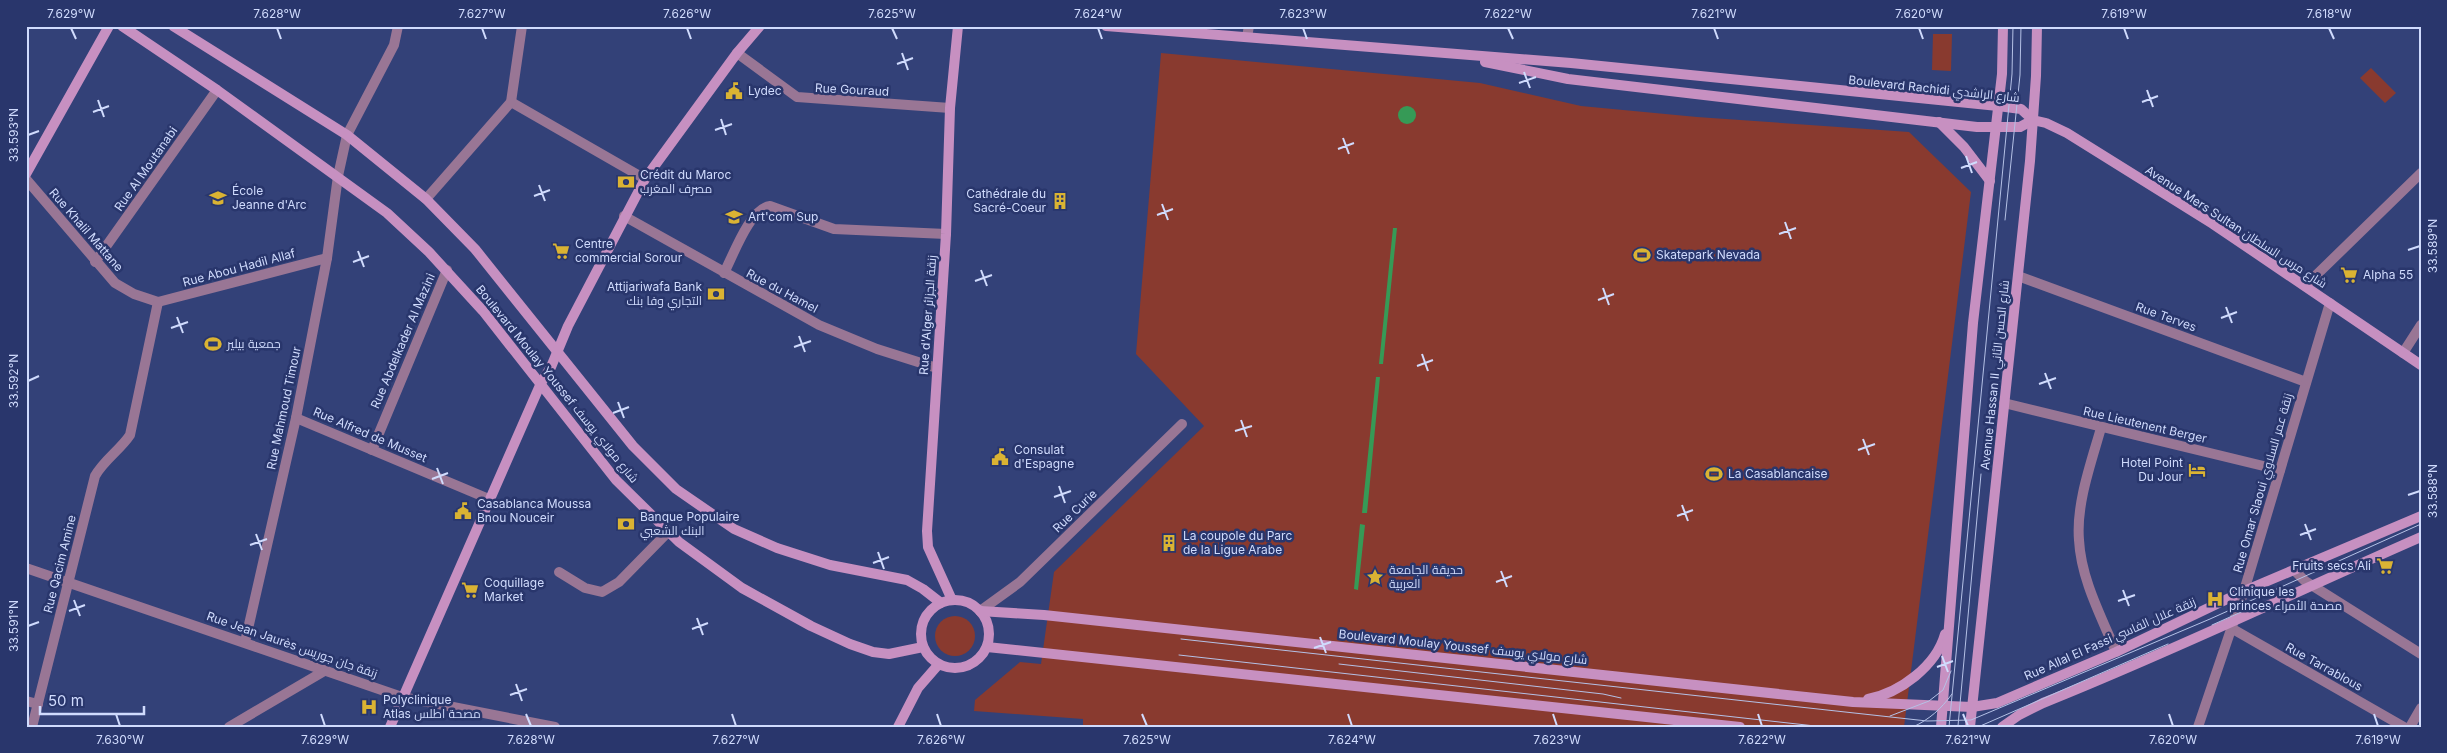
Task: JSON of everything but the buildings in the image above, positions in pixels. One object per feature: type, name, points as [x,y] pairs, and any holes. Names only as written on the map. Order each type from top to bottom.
[{"type":"main road","points":[[26,174],[109,26]]},
{"type":"main road","name":"Boulevard Moulay Youssef شارع مولاي يوسف","points":[[122,26],[217,90],[387,213],[447,270],[541,383],[616,480],[667,532],[742,588],[811,626],[850,644],[873,652],[890,654],[923,647]]},
{"type":"main road","name":"Boulevard Moulay Youssef شارع مولاي يوسف","points":[[173,26],[347,135],[426,199],[475,249],[605,412],[657,471],[676,489],[734,529],[804,558],[907,580],[924,589],[941,603]]},
{"type":"main road","points":[[390,727],[541,383],[624,216],[645,179],[737,53],[760,26]]},
{"type":"main road","name":"Rue d'Alger زنقة الجزائر","points":[[952,600],[928,547],[927,531],[946,234],[950,108],[958,26]]},
{"type":"main road","name":"Boulevard Rachidi شارع الراشدي","points":[[1108,26],[1581,64],[1998,106],[2021,110],[2033,120],[2020,128],[1996,128],[1568,79],[1442,53]]},
{"type":"main road","name":"Avenue Hassan II شارع الحسن الثاني","points":[[1941,727],[1973,324],[1996,128],[2003,26]]},
{"type":"main road","name":"Avenue Hassan II شارع الحسن الثاني","points":[[1970,727],[2033,120],[2037,26]]},
{"type":"main road","name":"Avenue Mers Sultan شارع مرس السلطان","points":[[2033,120],[2046,123],[2067,133],[2213,224],[2421,365]]},
{"type":"main road","points":[[1938,121],[1961,143],[1990,181]]},
{"type":"main road","name":"Rue Allal El Fassi زنقة علال الفاسي","points":[[1943,706],[1972,707],[2011,697],[2116,652],[2244,591],[2421,516]]},
{"type":"main road","points":[[2002,727],[2018,715],[2043,703],[2232,626],[2312,585],[2421,536]]},
{"type":"main road","points":[[952,600],[966,601],[980,611],[989,627],[987,647],[980,657],[968,666],[951,668],[938,664],[929,657],[923,647],[920,634],[923,621],[930,610],[941,603],[952,600]]},
{"type":"main road","name":"Boulevard Moulay Youssef شارع مولاي يوسف","points":[[980,611],[1044,614],[1853,702],[1943,706]]},
{"type":"main road","points":[[1853,702],[1879,697],[1909,681],[1920,672],[1942,642],[1950,613]]},
{"type":"main road","points":[[987,647],[1740,727]]},
{"type":"main road","points":[[898,727],[918,688],[938,664]]},
{"type":"street","name":"Rue Mahmoud Timour","points":[[245,642],[296,418],[327,258],[338,176],[347,135],[394,45],[398,26]]},
{"type":"street","points":[[426,199],[511,102],[522,26]]},
{"type":"street","points":[[1247,38],[1249,26]]},
{"type":"street","name":"Rue Gouraud","points":[[737,53],[797,97],[950,108]]},
{"type":"street","name":"Rue Al Moutanabi","points":[[95,262],[217,90]]},
{"type":"street","points":[[511,102],[645,179]]},
{"type":"street","points":[[2305,286],[2421,173]]},
{"type":"street","name":"Rue Khalil Mattane","points":[[26,179],[95,262],[115,283],[134,294],[158,302]]},
{"type":"street","points":[[724,273],[754,215],[764,207],[770,206],[834,229],[946,234]]},
{"type":"street","name":"Rue du Hamel","points":[[624,216],[724,273],[843,337],[937,368]]},
{"type":"street","name":"Rue Abou Hadil Allaf","points":[[158,302],[327,258]]},
{"type":"street","name":"Rue Abdelkader Al Mazini","points":[[372,450],[447,270]]},
{"type":"street","name":"Rue Terves","points":[[2018,276],[2306,382]]},
{"type":"street","name":"Rue Qacim Amine","points":[[32,727],[95,476],[101,466],[122,448],[130,435],[158,302]]},
{"type":"street","name":"Rue Omar Slaoui زنقة عمر السلاوي","points":[[2198,727],[2244,591],[2330,303]]},
{"type":"street","points":[[2403,353],[2421,325]]},
{"type":"street","name":"Rue Lieutenent Berger","points":[[2004,403],[2280,470]]},
{"type":"street","name":"Rue Alfred de Musset","points":[[296,418],[489,498]]},
{"type":"street","name":"Rue Curie","points":[[980,611],[1020,582],[1182,424]]},
{"type":"street","points":[[2101,428],[2084,486],[2078,539],[2091,592],[2116,652]]},
{"type":"street","points":[[559,572],[585,588],[602,592],[619,582],[667,532]]},
{"type":"street","name":"Rue Jean Jaurès زنقة جان جوريس","points":[[26,568],[69,581],[402,697],[556,727]]},
{"type":"street","points":[[2295,571],[2312,585],[2421,654]]},
{"type":"street","name":"Rue Tarrablous","points":[[2232,626],[2404,727]]},
{"type":"street","points":[[229,727],[326,670]]},
{"type":"street","points":[[26,701],[38,704]]},
{"type":"street","points":[[2410,727],[2421,708]]},
{"type":"shaded area","points":[[1933,34],[1952,34],[1951,71],[1932,70]]},
{"type":"shaded area","points":[[1161,53],[1480,83],[1581,106],[1697,117],[1909,132],[1971,192],[1904,727],[1083,727],[1083,719],[974,711],[975,700],[1020,662],[1041,664],[1054,572],[1204,426],[1136,354]]},
{"type":"shaded area","points":[[2371,68],[2396,93],[2385,103],[2360,78]]},
{"type":"shaded area","points":[[1407,106],[1413,109],[1416,115],[1413,121],[1407,124],[1401,121],[1398,115],[1401,109]]},
{"type":"shaded area","points":[[1393,228],[1397,228],[1383,364],[1379,364]]},
{"type":"shaded area","points":[[1376,377],[1380,377],[1367,513],[1362,513]]},
{"type":"shaded area","points":[[1360,524],[1365,525],[1358,590],[1354,589]]},
{"type":"shaded area","points":[[959,616],[966,619],[972,625],[975,636],[974,644],[966,653],[959,656],[951,656],[944,653],[936,644],[935,632],[938,625],[947,617]]},
{"type":"tram line","points":[[1949,727],[2012,74],[2013,26]]},
{"type":"tram line","points":[[2005,220],[2020,75],[2021,26]]},
{"type":"tram line","points":[[1958,726],[1981,474]]},
{"type":"tram line","points":[[1181,639],[1927,721],[1971,720],[2210,619],[2421,524]]},
{"type":"tram line","points":[[2212,625],[2257,605]]},
{"type":"tram line","points":[[1978,727],[2168,644]]},
{"type":"tram line","points":[[1179,655],[1824,727]]},
{"type":"tram line","points":[[1339,664],[1603,694],[1621,698]]},
{"type":"tram line","points":[[1890,716],[1929,701],[1943,690],[1951,671]]},
{"type":"tram line","points":[[1913,727],[1935,713],[1952,694]]},
{"type":"place","name":"Lydec","points":[[734,91]]},
{"type":"place","name":"Crédit du Maroc مصرف المغرب","points":[[626,182]]},
{"type":"place","name":"École Jeanne d'Arc","points":[[218,198]]},
{"type":"place","name":"Cathédrale du Sacré-Coeur","points":[[1060,201]]},
{"type":"place","name":"Art'com Sup","points":[[734,217]]},
{"type":"place","name":"Centre commercial Sorour","points":[[561,251]]},
{"type":"place","name":"Skatepark Nevada","points":[[1642,255]]},
{"type":"place","name":"Alpha 55","points":[[2349,275]]},
{"type":"place","name":"Attijariwafa Bank التجاري وفا بنك","points":[[716,294]]},
{"type":"place","name":"جمعية بيلير","points":[[213,344]]},
{"type":"place","name":"Consulat d'Espagne","points":[[1000,457]]},
{"type":"place","name":"Hotel Point Du Jour","points":[[2197,470]]},
{"type":"place","name":"La Casablancaise","points":[[1714,474]]},
{"type":"place","name":"Casablanca Moussa Bnou Nouceir","points":[[463,511]]},
{"type":"place","name":"Banque Populaire البنك الشعبي","points":[[626,524]]},
{"type":"place","name":"La coupole du Parc de la Ligue Arabe","points":[[1169,543]]},
{"type":"place","name":"Fruits secs Ali","points":[[2385,566]]},
{"type":"place","name":"حديقة الجامعة العربية","points":[[1375,577]]},
{"type":"place","name":"Coquillage Market","points":[[470,590]]},
{"type":"place","name":"Clinique les princes مصحة الأمراء","points":[[2215,599]]},
{"type":"place","name":"Polyclinique Atlas مصحة اطلس","points":[[369,707]]}]
